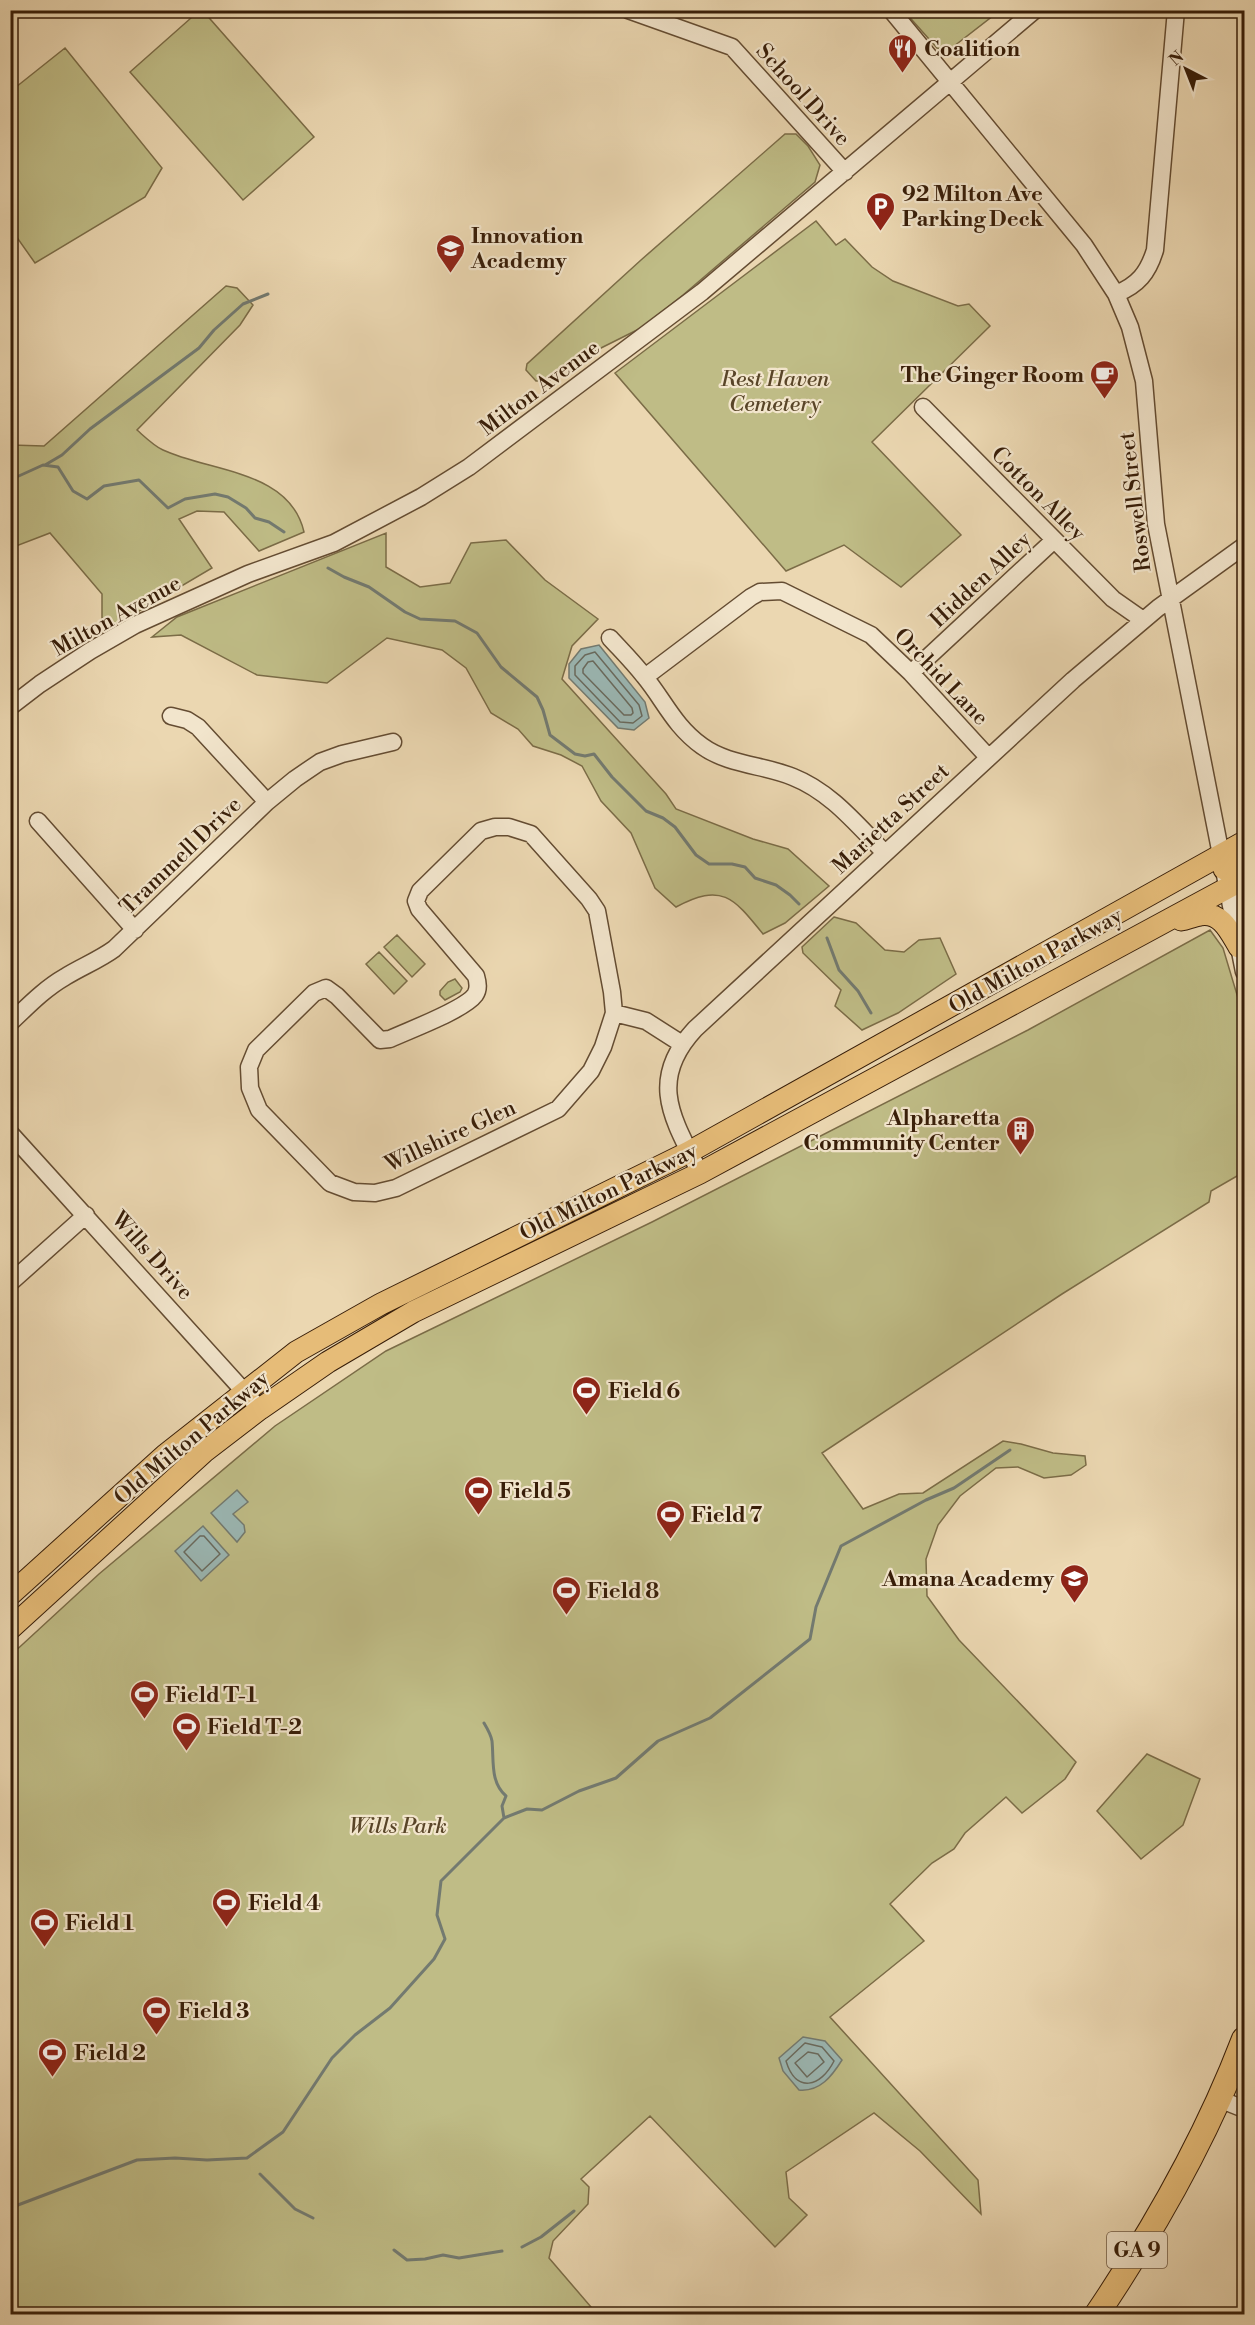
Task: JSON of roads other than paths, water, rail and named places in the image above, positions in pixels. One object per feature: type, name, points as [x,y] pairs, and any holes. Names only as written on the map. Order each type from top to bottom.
[{"type":"highway","name":"GA 9","points":[[1097,2314],[1172,2193],[1219,2099],[1245,2039]]},
{"type":"main road","name":"Old Milton Parkway","points":[[10,1629],[204,1452],[260,1409],[328,1362],[413,1312],[700,1173],[1165,921],[1230,872],[1245,842]]},
{"type":"main road","points":[[1230,872],[1245,859]]},
{"type":"main road","name":"Old Milton Parkway","points":[[10,1595],[165,1455],[296,1352],[381,1304],[689,1152],[1096,926],[1230,872]]},
{"type":"main road","points":[[1165,921],[1201,915],[1215,916],[1223,922],[1239,947]]},
{"type":"street","name":"School Drive","points":[[628,10],[732,47],[845,172]]},
{"type":"street","name":"Roswell Street","points":[[891,10],[1084,245],[1116,294],[1130,327],[1142,367],[1155,524],[1230,872],[1239,947],[1245,972]]},
{"type":"street","name":"Milton Avenue","points":[[10,707],[90,651],[135,625],[248,574],[334,543],[421,497],[469,467],[702,292],[1035,10]]},
{"type":"street","points":[[1116,294],[1129,289],[1141,280],[1148,271],[1155,250],[1176,10]]},
{"type":"street","name":"Cotton Alley","points":[[923,407],[1053,541],[1113,599],[1143,620]]},
{"type":"street","name":"Hidden Alley","points":[[912,674],[1053,541]]},
{"type":"street","name":"Marietta Street","points":[[700,1173],[672,1111],[668,1092],[670,1069],[682,1044],[695,1029],[1073,680],[1143,620],[1245,546]]},
{"type":"street","name":"Orchid Lane","points":[[645,677],[751,597],[760,592],[782,591],[871,635],[912,674],[988,757]]},
{"type":"street","points":[[610,638],[645,677],[662,705],[701,745],[724,758],[774,771],[810,786],[842,809],[885,853]]},
{"type":"street","points":[[171,717],[187,720],[198,728],[267,802]]},
{"type":"street","name":"Trammell Drive","points":[[10,1023],[55,984],[101,959],[135,930],[267,802],[320,762],[342,754],[393,742]]},
{"type":"street","points":[[38,821],[135,930]]},
{"type":"street","name":"Willshire Glen","points":[[495,827],[509,827],[531,834],[597,911],[614,1013],[603,1047],[591,1071],[558,1109],[396,1188],[375,1192],[354,1192],[330,1183],[259,1110],[250,1088],[249,1067],[256,1050],[314,993],[326,988],[337,996],[380,1040],[390,1039],[463,1005],[475,994],[478,985],[470,967],[419,909],[416,901],[420,891],[481,831],[495,827]]},
{"type":"street","points":[[614,1013],[646,1021],[682,1044]]},
{"type":"street","name":"Wills Drive","points":[[10,1133],[260,1409]]},
{"type":"street","points":[[10,1283],[86,1215]]},
{"type":"street","points":[[1219,2099],[1245,2109]]},
{"type":"water","points":[[599,645],[645,702],[649,718],[634,730],[618,728],[569,678],[569,664],[581,649]]},
{"type":"water","points":[[237,1490],[248,1502],[233,1514],[244,1525],[245,1532],[237,1542],[211,1513]]},
{"type":"water","points":[[203,1526],[229,1555],[201,1581],[175,1551]]},
{"type":"water","points":[[803,2037],[825,2041],[842,2060],[825,2082],[813,2088],[799,2090],[783,2071],[779,2058]]},
{"type":"waterway","points":[[45,465],[62,455],[90,429],[199,348],[214,330],[243,304],[268,294]]},
{"type":"waterway","points":[[10,480],[43,465],[58,467],[73,491],[87,499],[104,486],[139,480],[168,508],[185,499],[215,494],[228,497],[246,508],[255,518],[269,522],[284,532]]},
{"type":"waterway","points":[[328,568],[369,587],[405,612],[420,619],[455,621],[477,633],[501,667],[537,697],[550,735],[575,754],[585,756],[594,754],[612,777],[646,811],[663,818],[675,827],[696,855],[709,864],[732,864],[745,867],[755,878],[776,885],[799,904]]},
{"type":"waterway","points":[[827,938],[839,970],[858,991],[871,1013]]},
{"type":"waterway","points":[[10,2208],[137,2160],[247,2158],[283,2132],[332,2058],[355,2035],[390,2008],[434,1959],[445,1939],[437,1915],[441,1881],[504,1818],[527,1809],[542,1810],[579,1791],[616,1778],[658,1741],[710,1718],[810,1639],[816,1607],[841,1546],[926,1500],[954,1488],[1010,1450]]},
{"type":"waterway","points":[[484,1723],[492,1741],[495,1778],[506,1796],[502,1806],[504,1818]]},
{"type":"waterway","points":[[260,2174],[295,2209],[313,2218]]},
{"type":"waterway","points":[[522,2247],[541,2237],[574,2211]]},
{"type":"waterway","points":[[394,2250],[407,2260],[443,2255],[459,2258],[502,2251]]},
{"type":"place","name":"Coalition","points":[[903,74]]},
{"type":"place","name":"92 Milton Ave Parking Deck","points":[[881,232]]},
{"type":"place","name":"Innovation Academy","points":[[450,274]]},
{"type":"place","name":"The Ginger Room","points":[[1105,400]]},
{"type":"place","name":"Alpharetta Community Center","points":[[1021,1156]]},
{"type":"place","name":"Field 6","points":[[587,1416]]},
{"type":"place","name":"Field 5","points":[[478,1516]]},
{"type":"place","name":"Field 7","points":[[670,1540]]},
{"type":"place","name":"Amana Academy","points":[[1075,1604]]},
{"type":"place","name":"Field 8","points":[[566,1616]]},
{"type":"place","name":"Field T-1","points":[[144,1720]]},
{"type":"place","name":"Field T-2","points":[[186,1752]]},
{"type":"place","name":"Field 4","points":[[227,1928]]},
{"type":"place","name":"Field 1","points":[[44,1948]]},
{"type":"place","name":"Field 3","points":[[157,2036]]},
{"type":"place","name":"Field 2","points":[[53,2078]]},
{"type":"park label","name":"Rest Haven Cemetery","points":[[775,390]]},
{"type":"park label","name":"Wills Park","points":[[398,1825]]}]
